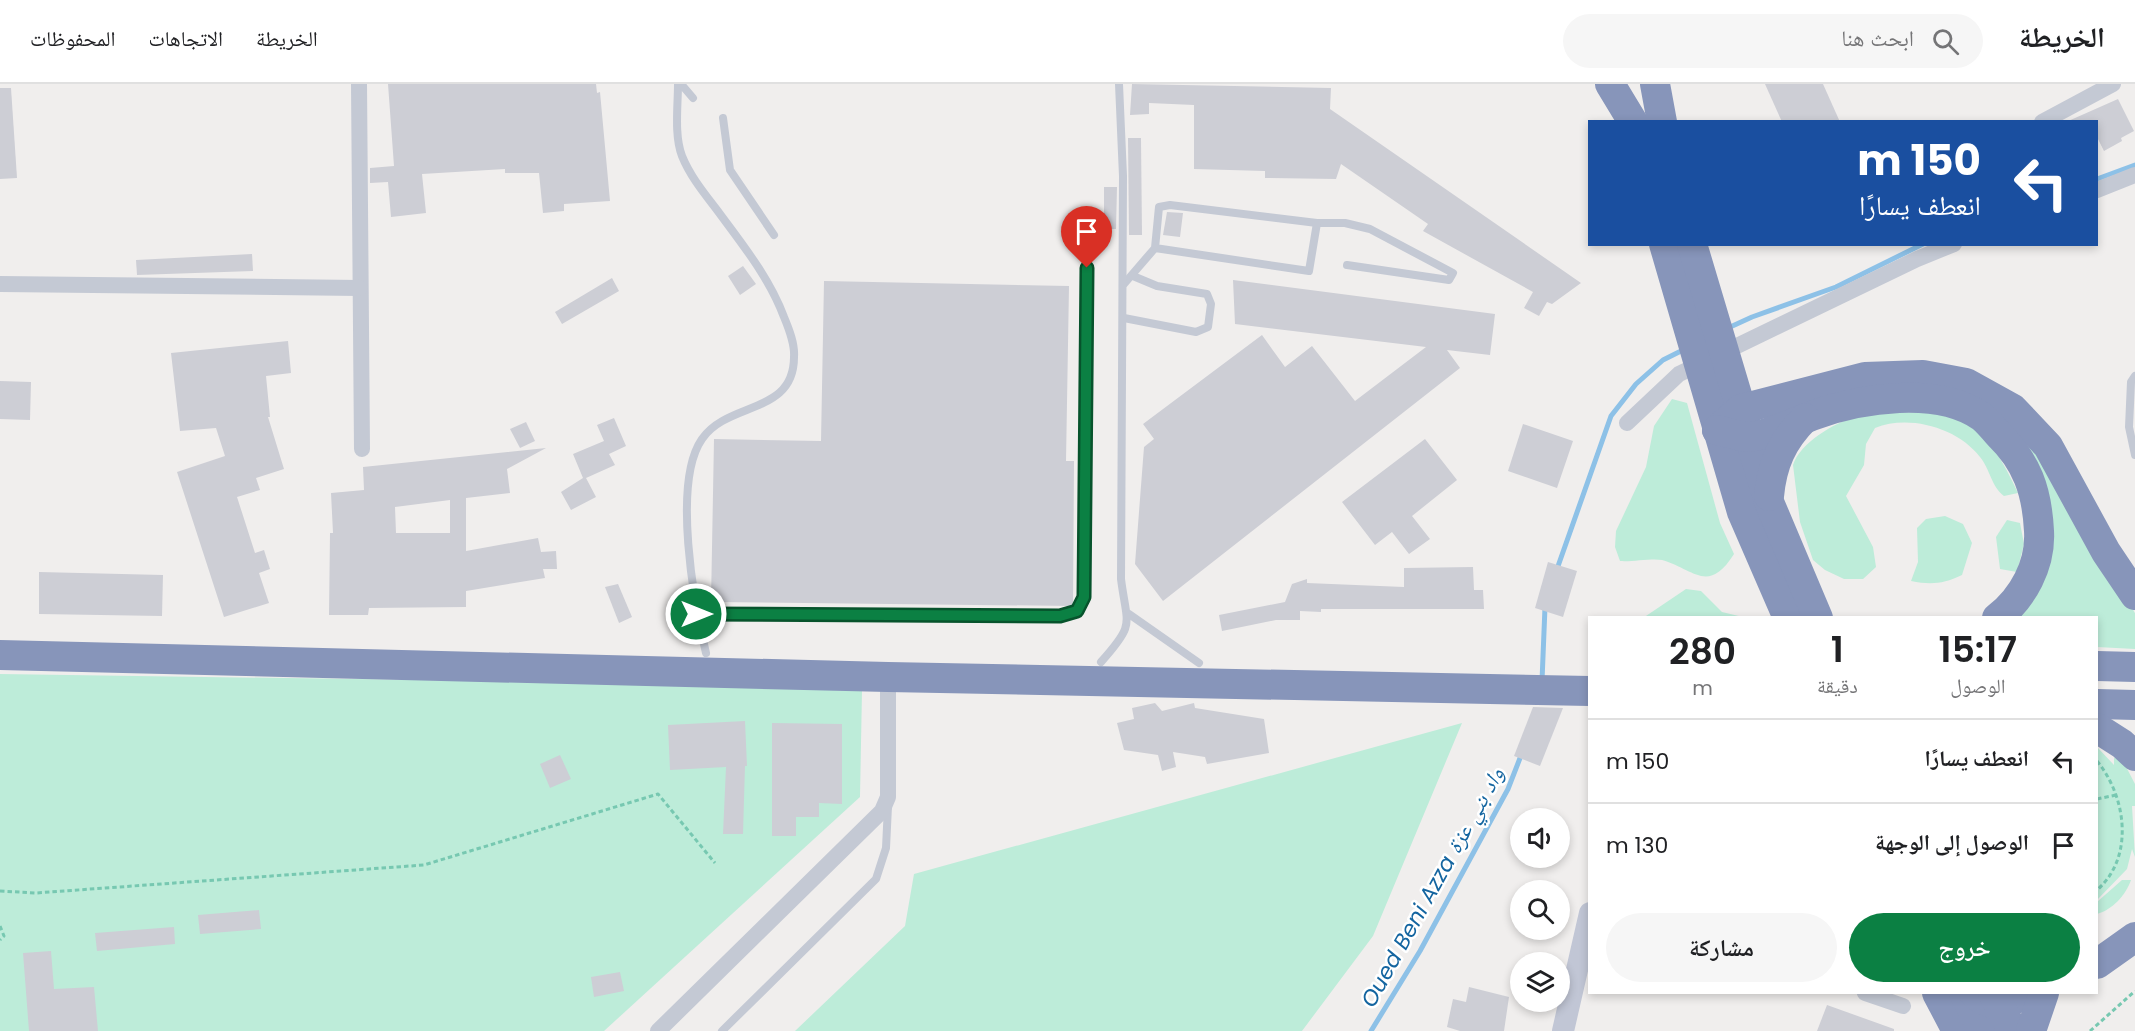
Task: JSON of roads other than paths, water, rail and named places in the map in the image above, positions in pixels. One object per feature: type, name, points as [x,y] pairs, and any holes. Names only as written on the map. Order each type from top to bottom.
[{"type":"highway","points":[[1610,84],[1632,120]]},
{"type":"highway","points":[[1655,84],[1662,120]]},
{"type":"highway","points":[[1665,246],[1693,295],[1716,374],[1718,430],[1756,507],[1817,616]]},
{"type":"highway","points":[[1692,246],[1693,295]]},
{"type":"highway","points":[[1716,374],[1741,409],[1750,437],[1756,507],[1787,616]]},
{"type":"highway","points":[[1718,430],[1741,409],[1865,377],[1883,375],[1946,378],[1984,391],[2013,409],[2048,446],[2106,552],[2135,595]]},
{"type":"highway","points":[[1718,430],[1750,437],[1861,401],[1906,398],[1958,406],[1984,419],[2014,450],[2030,476],[2036,493],[2039,530],[2030,577],[2014,603],[1999,616]]},
{"type":"highway","points":[[1756,507],[1785,441],[1805,418]]},
{"type":"highway","points":[[0,634],[705,653],[1199,663],[1516,681]]},
{"type":"highway","points":[[0,655],[888,677],[1580,681]]},
{"type":"highway","points":[[2098,666],[2135,667]]},
{"type":"highway","points":[[2098,704],[2135,705]]},
{"type":"highway","points":[[2098,729],[2122,744],[2135,756]]},
{"type":"highway","points":[[2098,941],[2135,916]]},
{"type":"highway","points":[[2098,963],[2135,937]]},
{"type":"highway","points":[[1940,994],[1983,1009],[2028,994]]},
{"type":"highway","points":[[2031,1031],[2044,994]]},
{"type":"street","points":[[359,84],[362,449]]},
{"type":"street","points":[[2046,120],[2113,84]]},
{"type":"street","points":[[2098,190],[2135,175]]},
{"type":"street","points":[[1627,423],[1679,374],[1917,259],[1949,246]]},
{"type":"street","points":[[0,284],[360,288]]},
{"type":"street","points":[[658,1031],[872,824],[888,797],[888,677]]},
{"type":"street","points":[[1563,1031],[1588,923]]},
{"type":"street","points":[[1868,994],[1903,1006]]},
{"type":"lane","points":[[679,84],[693,98]]},
{"type":"lane","points":[[679,84],[679,138],[684,160],[768,281],[786,320],[795,354],[793,375],[784,391],[717,425],[700,441],[695,454],[689,484],[688,548],[696,614],[705,653]]},
{"type":"lane","points":[[1101,662],[1118,642],[1128,623],[1121,579],[1124,176],[1119,84]]},
{"type":"lane","points":[[723,118],[730,170],[774,235]]},
{"type":"lane","points":[[1124,284],[1155,249],[1159,207],[1170,205],[1317,223],[1345,223],[1370,229],[1453,273],[1449,280],[1347,265]]},
{"type":"lane","points":[[1155,249],[1309,271],[1317,223]]},
{"type":"lane","points":[[696,614],[1060,616],[1077,611],[1084,597],[1087,268]]},
{"type":"lane","points":[[1124,318],[1196,332],[1208,327],[1211,304],[1207,294],[1156,286],[1133,276]]},
{"type":"lane","points":[[2135,376],[2131,382],[2129,427],[2135,455]]},
{"type":"lane","points":[[1128,614],[1199,663]]},
{"type":"lane","points":[[722,1031],[876,879],[886,848],[888,797]]},
{"type":"waterway","name":"Oued Beni Azza واد بني عزة","points":[[2098,179],[2135,165]]},
{"type":"waterway","name":"Oued Beni Azza واد بني عزة","points":[[1728,328],[1836,287],[1919,246]]},
{"type":"waterway","name":"Oued Beni Azza واد بني عزة","points":[[1557,569],[1611,416],[1636,384],[1663,360],[1685,349]]},
{"type":"waterway","name":"Oued Beni Azza واد بني عزة","points":[[1542,681],[1545,607]]},
{"type":"waterway","name":"Oued Beni Azza واد بني عزة","points":[[1371,1031],[1420,951],[1508,789],[1522,753]]}]
